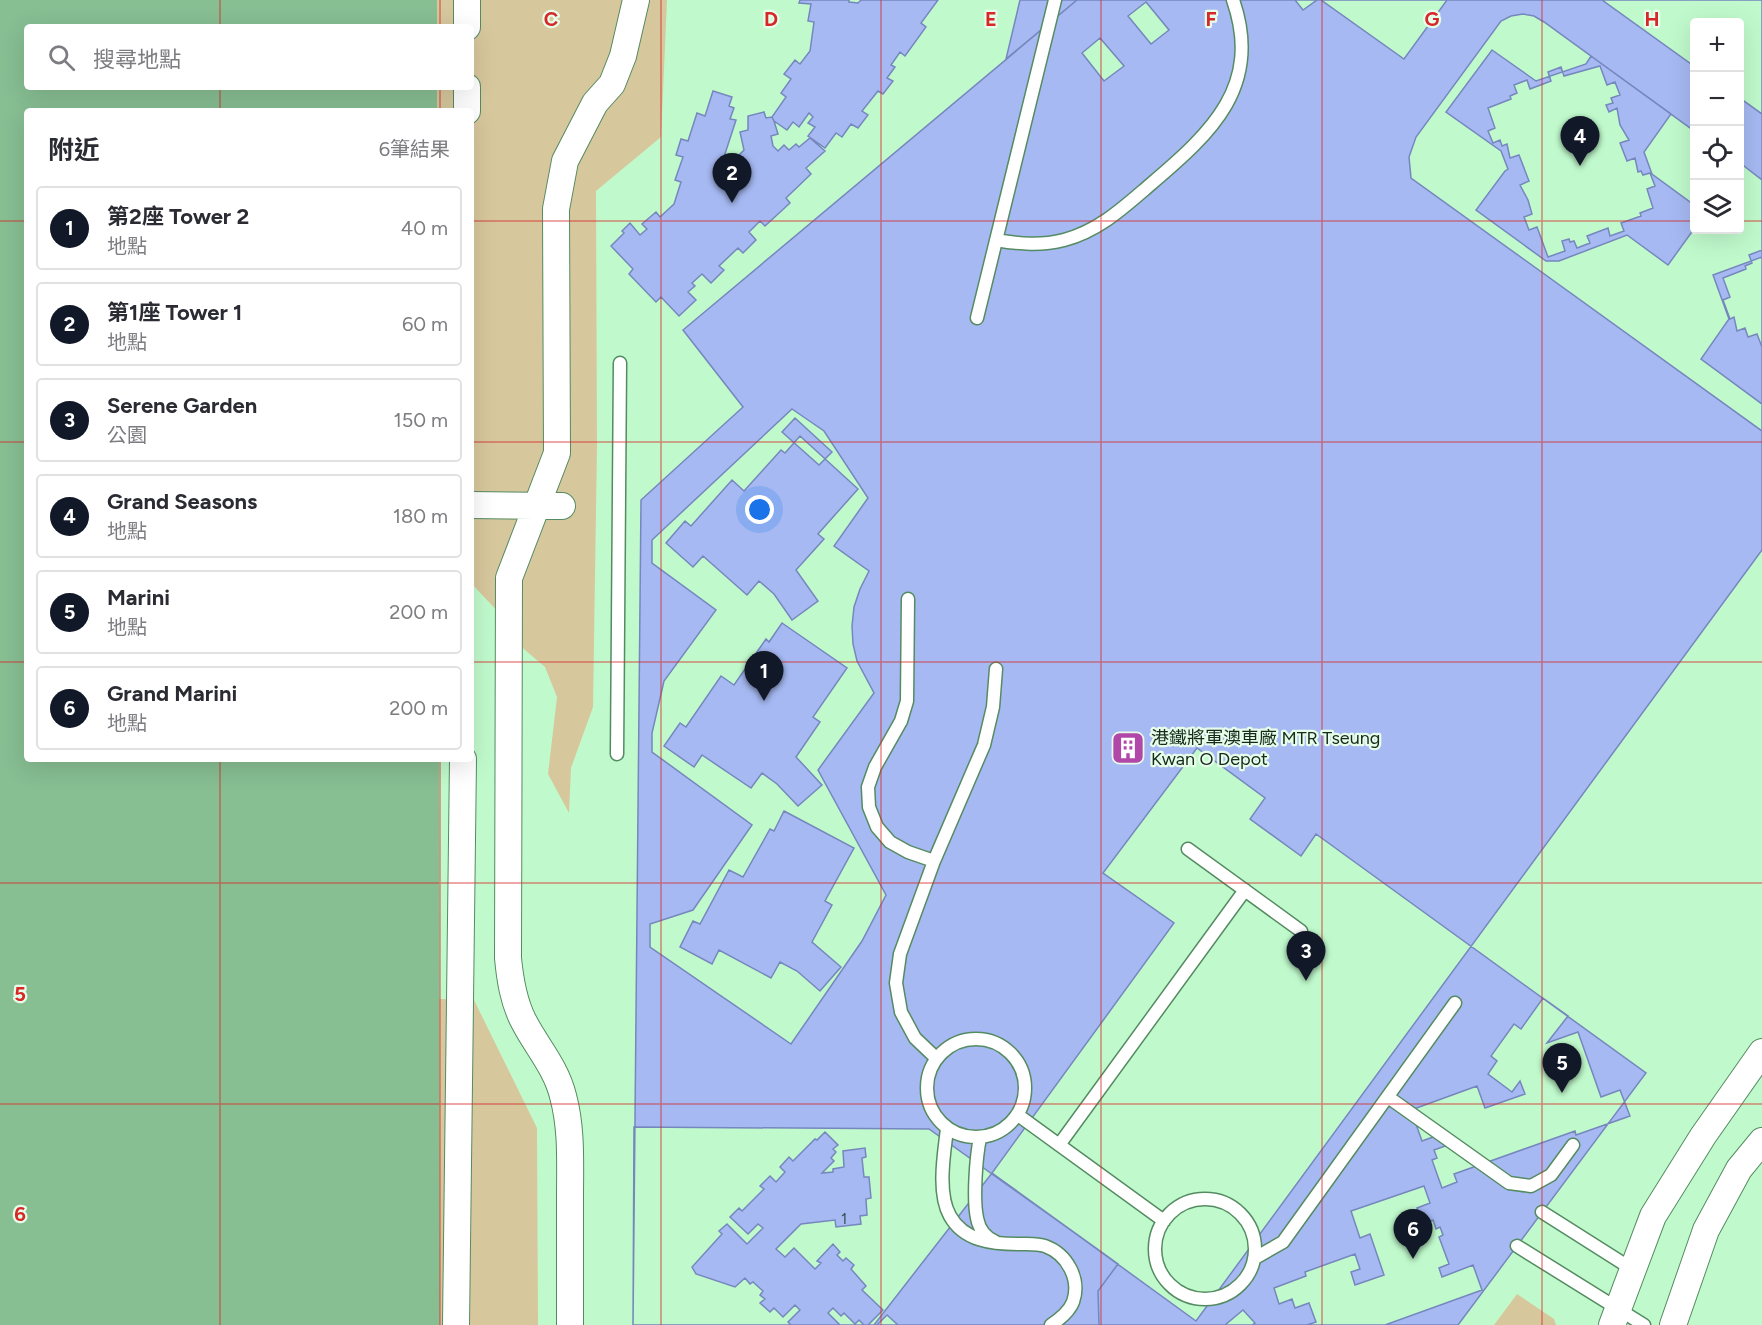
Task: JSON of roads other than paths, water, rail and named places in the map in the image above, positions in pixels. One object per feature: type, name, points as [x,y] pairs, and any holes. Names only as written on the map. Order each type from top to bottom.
[{"type":"street","points":[[467,0],[467,24]]},
{"type":"street","points":[[570,1325],[570,1150],[563,1095],[551,1064],[519,1011],[510,982],[508,958],[509,578],[549,505],[557,453],[556,209],[565,161],[595,103],[612,84],[623,56],[636,0]]},
{"type":"street","points":[[467,90],[467,108]]},
{"type":"street","points":[[474,505],[549,505]]},
{"type":"street","points":[[456,1325],[463,762]]},
{"type":"street","points":[[1615,1317],[1653,1216],[1703,1136],[1762,1052]]},
{"type":"street","points":[[1673,1325],[1706,1230],[1739,1169],[1762,1141]]},
{"type":"lane","points":[[977,318],[1055,0]]},
{"type":"lane","points":[[996,240],[1019,244],[1041,244],[1084,233],[1103,223],[1120,210],[1192,149],[1220,117],[1237,81],[1243,39],[1240,18],[1233,0]]},
{"type":"lane","points":[[617,754],[620,363]]},
{"type":"lane","points":[[908,599],[907,701],[901,721],[875,767],[868,787],[869,807],[876,827],[890,842],[908,852],[934,861]]},
{"type":"lane","points":[[936,1058],[915,1038],[901,1012],[896,983],[900,954],[934,861],[984,745],[993,707],[996,669]]},
{"type":"lane","points":[[1188,849],[1301,931]]},
{"type":"lane","points":[[1059,1145],[1245,890]]},
{"type":"lane","points":[[1255,1258],[1283,1242],[1455,1003]]},
{"type":"lane","points":[[980,1039],[997,1043],[1011,1053],[1021,1067],[1026,1083],[1025,1100],[1018,1115],[1008,1127],[980,1138],[963,1137],[947,1130],[936,1118],[928,1104],[926,1088],[928,1072],[936,1058],[948,1047],[963,1040],[980,1039]]},
{"type":"lane","points":[[1388,1096],[1509,1183],[1531,1186],[1551,1175],[1573,1145]]},
{"type":"lane","points":[[1018,1115],[1164,1221]]},
{"type":"lane","points":[[947,1130],[943,1156],[943,1195],[949,1215],[963,1232],[982,1242],[1045,1245],[1060,1254],[1071,1267],[1075,1284],[1073,1301],[1064,1316],[1052,1325]]},
{"type":"lane","points":[[980,1138],[976,1156],[976,1217],[981,1230],[990,1240],[1004,1244]]},
{"type":"lane","points":[[1208,1200],[1224,1203],[1239,1212],[1249,1226],[1255,1241],[1255,1258],[1249,1274],[1239,1286],[1226,1295],[1209,1299],[1193,1298],[1178,1292],[1166,1281],[1158,1267],[1155,1251],[1157,1235],[1164,1221],[1176,1209],[1191,1201],[1208,1200]]},
{"type":"lane","points":[[1542,1212],[1632,1269]]},
{"type":"lane","points":[[1517,1246],[1615,1317],[1644,1325]]},
{"type":"place","name":"Grand Seasons","points":[[1580,166]]},
{"type":"place","name":"第1座 Tower 1","points":[[732,203]]},
{"type":"place","name":"第2座 Tower 2","points":[[764,701]]},
{"type":"place","name":"港鐵將軍澳車廠 MTR Tseung Kwan O Depot","points":[[1128,748]]},
{"type":"place","name":"Serene Garden","points":[[1306,981]]},
{"type":"place","name":"Marini","points":[[1562,1093]]},
{"type":"place","name":"Grand Marini","points":[[1413,1259]]}]
